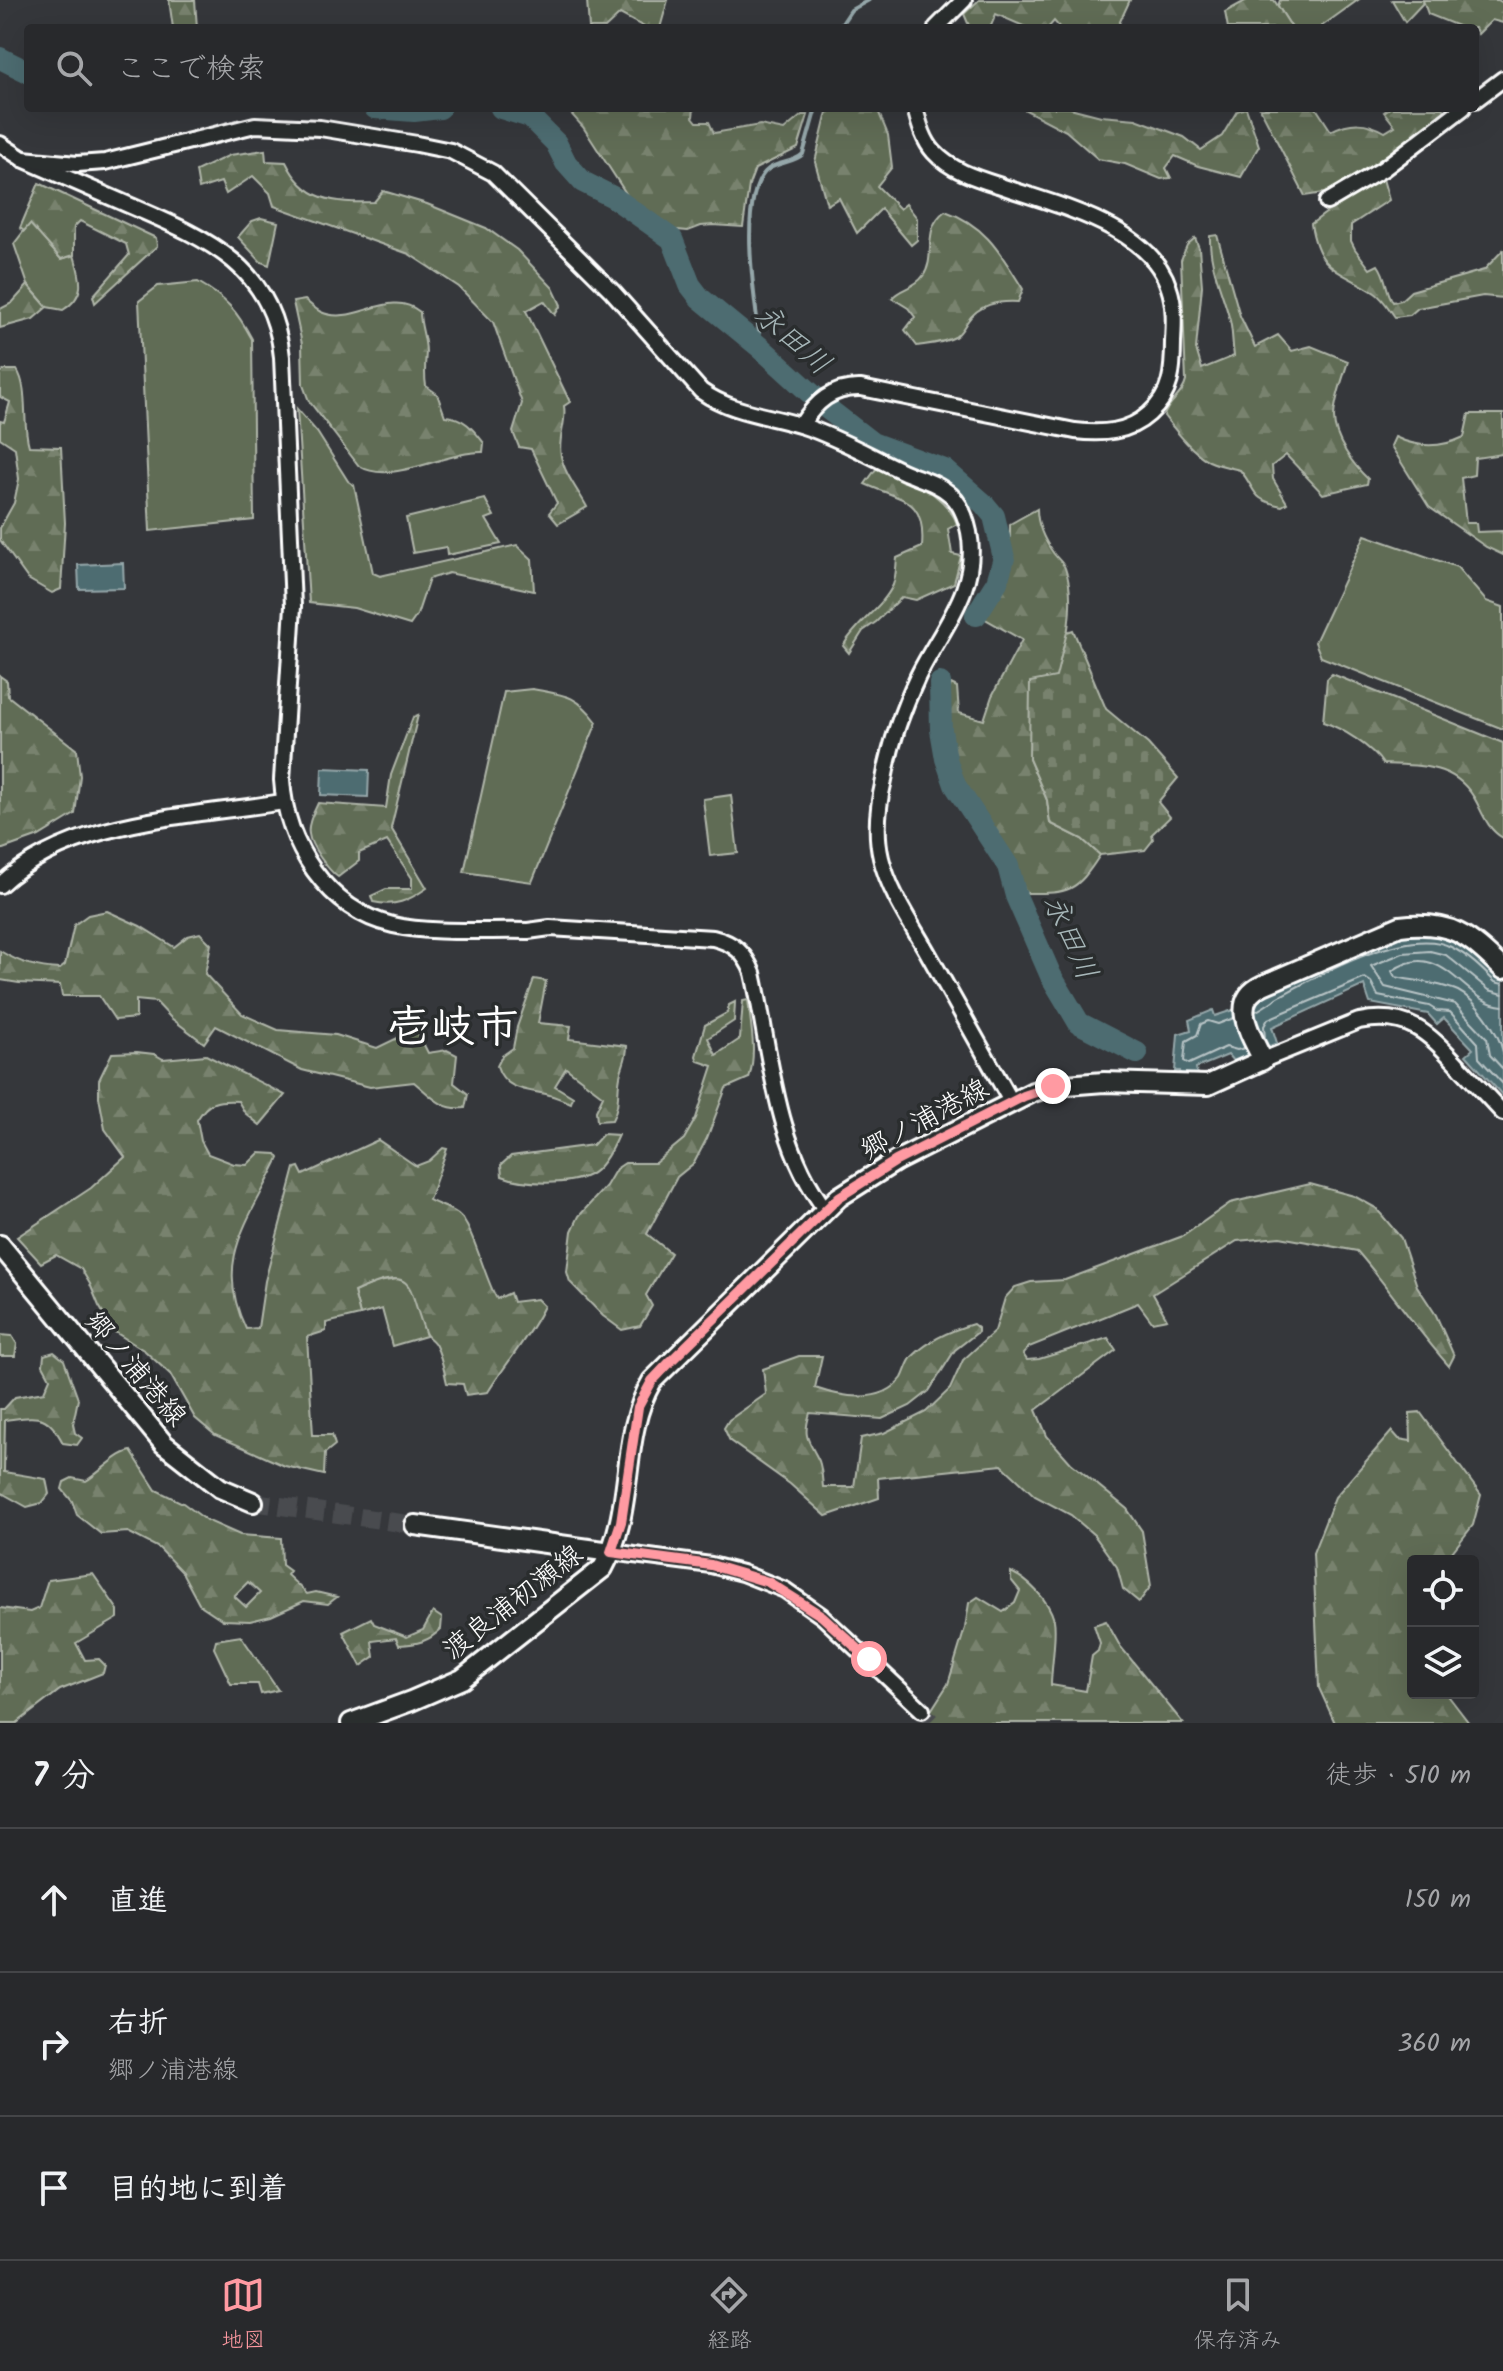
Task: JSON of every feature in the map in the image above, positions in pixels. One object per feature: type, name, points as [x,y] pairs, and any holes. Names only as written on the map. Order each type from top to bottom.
[{"type":"main road","points":[[1261,1056],[1243,1016],[1243,1002],[1256,988],[1400,926],[1421,923],[1465,934],[1503,969]]},
{"type":"main road","name":"郷ノ浦港線","points":[[611,1552],[621,1522],[638,1407],[652,1381],[839,1197],[896,1161],[1033,1092],[1104,1082],[1208,1085],[1261,1056]]},
{"type":"main road","name":"郷ノ浦港線","points":[[0,1245],[164,1444],[220,1488],[253,1502]]},
{"type":"main road","points":[[415,1525],[611,1552]]},
{"type":"main road","name":"渡良浦初瀬線","points":[[351,1723],[462,1679],[603,1568],[611,1552]]},
{"type":"street","points":[[940,24],[964,0]]},
{"type":"street","points":[[1479,97],[1503,79]]},
{"type":"street","points":[[801,425],[818,403],[844,387],[1058,428],[1104,433],[1122,429],[1148,415],[1164,398],[1170,385],[1173,305],[1169,286],[1152,256],[1116,229],[971,176],[946,163],[926,140],[916,112]]},
{"type":"street","points":[[1327,202],[1383,169],[1458,112]]},
{"type":"street","points":[[23,159],[77,164],[105,162],[255,125],[277,124],[346,131],[451,151],[493,173],[505,183],[612,291],[701,391],[715,401],[750,414],[801,425],[936,484],[953,496],[962,509],[968,527],[971,554],[969,579],[959,604],[917,678],[899,725],[884,779],[878,841],[881,861],[903,909],[1012,1103]]},
{"type":"street","points":[[0,144],[23,159],[186,229],[222,250],[245,270],[272,309],[282,357],[293,606],[283,802],[299,848],[321,881],[353,907],[388,924],[428,929],[528,931],[550,928],[675,935],[713,938],[733,946],[743,954],[753,973],[789,1144],[806,1182],[826,1210]]},
{"type":"street","points":[[0,885],[31,860],[114,829],[164,817],[283,802]]},
{"type":"street","points":[[1261,1056],[1371,1018],[1406,1022],[1432,1036],[1503,1113]]},
{"type":"street","points":[[611,1552],[711,1565],[777,1586],[822,1616],[922,1710]]},
{"type":"green space","points":[[169,0],[195,0],[197,24],[172,24]]},
{"type":"green space","points":[[587,0],[668,0],[661,24],[639,24],[620,14],[609,24],[589,24]]},
{"type":"green space","points":[[979,0],[1130,0],[1119,24],[1057,24],[1054,21],[1051,24],[1019,24],[996,14],[992,24],[968,24],[964,14]]},
{"type":"green space","points":[[1247,0],[1274,0],[1289,24],[1227,24],[1225,12]]},
{"type":"green space","points":[[1280,0],[1358,0],[1325,24],[1289,24],[1278,6]]},
{"type":"green space","points":[[1392,0],[1423,0],[1424,2],[1405,22]]},
{"type":"green space","points":[[1423,0],[1498,0],[1503,3],[1503,23],[1492,20],[1479,33],[1479,24],[1453,24],[1428,14]]},
{"type":"green space","points":[[570,112],[694,112],[697,122],[709,122],[714,133],[760,125],[784,130],[802,115],[808,115],[798,148],[755,169],[749,185],[743,227],[713,225],[688,231],[667,229],[629,198],[583,127]]},
{"type":"green space","points":[[827,112],[879,112],[888,135],[892,167],[877,186],[900,209],[906,204],[917,218],[917,240],[911,245],[881,209],[857,233],[839,198],[827,205],[815,162]]},
{"type":"green space","points":[[1030,112],[1086,112],[1136,119],[1184,137],[1201,150],[1222,136],[1236,112],[1247,112],[1259,146],[1241,177],[1198,166],[1175,156],[1166,168],[1171,178],[1161,179],[1125,164],[1098,159],[1066,131]]},
{"type":"green space","points":[[1262,112],[1319,112],[1331,131],[1358,124],[1385,132],[1395,126],[1384,112],[1446,112],[1336,191],[1305,196]]},
{"type":"green space","points":[[265,150],[266,161],[286,162],[302,185],[322,197],[346,202],[374,202],[383,191],[427,204],[486,228],[517,250],[553,288],[561,305],[555,315],[544,301],[526,311],[570,402],[564,406],[561,456],[568,476],[587,507],[558,524],[549,513],[557,503],[531,449],[519,447],[513,432],[522,403],[493,322],[459,287],[409,254],[274,206],[270,193],[253,176],[226,194],[221,182],[199,189],[196,171],[230,155]]},
{"type":"green space","points":[[1383,179],[1389,200],[1351,225],[1351,241],[1370,269],[1378,265],[1393,302],[1401,300],[1411,291],[1484,270],[1503,250],[1503,298],[1483,296],[1418,308],[1410,315],[1395,317],[1378,295],[1332,268],[1319,252],[1311,224],[1346,198]]},
{"type":"green space","points":[[39,183],[156,238],[157,246],[95,303],[93,296],[129,255],[126,244],[80,221],[74,227],[74,255],[61,259],[30,224],[24,231],[20,228]]},
{"type":"green space","points":[[945,211],[971,224],[991,242],[1023,289],[1018,302],[996,303],[977,311],[955,337],[917,346],[905,330],[915,317],[908,308],[892,298],[923,276],[929,260],[933,226]]},
{"type":"green space","points":[[261,218],[278,222],[269,265],[261,262],[238,237],[252,221]]},
{"type":"green space","points":[[30,223],[61,259],[74,255],[80,279],[79,292],[63,310],[47,307],[28,285],[14,244]]},
{"type":"green space","points":[[1217,235],[1240,316],[1255,347],[1278,335],[1292,351],[1311,346],[1348,361],[1335,404],[1335,426],[1346,452],[1368,479],[1367,484],[1323,494],[1286,455],[1272,466],[1273,479],[1287,503],[1282,506],[1271,503],[1255,493],[1240,470],[1213,463],[1196,452],[1164,416],[1186,381],[1181,260],[1187,245],[1195,238],[1199,248],[1202,286],[1196,349],[1202,369],[1234,356],[1230,322],[1212,257],[1210,236]]},
{"type":"green space","points":[[198,282],[230,306],[252,339],[254,520],[150,531],[139,301],[158,286]]},
{"type":"green space","points":[[28,285],[47,307],[33,319],[0,328],[0,309],[12,303]]},
{"type":"green space","points":[[305,300],[321,312],[333,315],[396,304],[408,305],[420,312],[426,347],[426,386],[437,394],[445,416],[463,421],[476,433],[484,443],[483,452],[387,472],[359,466],[309,401],[303,385],[302,344],[293,302]]},
{"type":"green space","points":[[17,370],[21,378],[29,446],[61,447],[65,523],[61,589],[52,593],[28,579],[0,540],[0,528],[14,503],[19,479],[15,448],[0,438],[0,421],[4,422],[10,402],[0,397],[0,373]]},
{"type":"green space","points":[[297,409],[354,485],[373,573],[380,576],[517,545],[532,559],[534,591],[449,573],[429,579],[417,615],[410,625],[354,608],[309,603]]},
{"type":"green space","points":[[1469,414],[1503,414],[1503,454],[1475,458],[1474,475],[1461,478],[1466,523],[1476,523],[1477,532],[1503,531],[1503,555],[1486,547],[1429,507],[1391,446],[1395,437],[1430,445],[1455,441],[1464,437]]},
{"type":"green space","points":[[876,469],[912,480],[944,504],[957,524],[948,529],[952,554],[961,556],[954,583],[916,600],[902,597],[863,631],[849,653],[843,646],[889,593],[897,558],[922,547],[920,518],[909,503],[865,484]]},
{"type":"green space","points":[[485,499],[494,516],[486,519],[501,544],[447,555],[446,547],[413,553],[406,518]]},
{"type":"green space","points":[[1037,509],[1044,538],[1065,568],[1070,589],[1070,613],[1053,690],[1029,759],[1047,800],[1050,823],[1082,839],[1100,855],[1077,884],[1070,889],[1051,893],[1024,893],[997,838],[959,785],[949,759],[944,714],[951,684],[957,687],[959,713],[984,720],[992,696],[1022,640],[982,617],[1010,565],[1010,524]]},
{"type":"green space","points":[[1365,535],[1457,567],[1486,601],[1503,607],[1503,729],[1321,657],[1315,642]]},
{"type":"green space","points":[[1073,630],[1106,709],[1148,744],[1178,778],[1158,802],[1170,817],[1152,834],[1153,840],[1145,850],[1100,855],[1082,839],[1050,823],[1047,800],[1029,759],[1030,682],[1056,677],[1067,632]]},
{"type":"green space","points":[[1332,674],[1503,743],[1503,838],[1490,827],[1469,790],[1459,780],[1437,769],[1383,764],[1356,739],[1323,722],[1327,679]]},
{"type":"green space","points":[[0,676],[7,681],[8,696],[77,750],[80,776],[75,814],[39,836],[0,850]]},
{"type":"green space","points":[[532,689],[569,697],[597,722],[532,882],[464,872],[504,692]]},
{"type":"green space","points":[[418,715],[391,828],[427,888],[401,902],[373,902],[371,896],[386,889],[412,889],[412,878],[387,841],[359,853],[359,861],[338,877],[313,845],[309,834],[310,822],[318,803],[386,808],[391,775],[413,717]]},
{"type":"green space","points":[[731,795],[738,853],[710,856],[703,799]]},
{"type":"green space","points":[[107,911],[140,926],[174,947],[188,936],[200,933],[211,944],[205,974],[242,1014],[278,1030],[336,1035],[377,1048],[416,1029],[428,1053],[447,1050],[457,1055],[454,1083],[468,1094],[465,1108],[443,1105],[414,1082],[370,1087],[302,1070],[216,1026],[204,1043],[171,1018],[156,1002],[136,1000],[136,1018],[115,1020],[99,996],[62,996],[60,985],[0,980],[0,951],[29,964],[60,969],[65,965],[74,925],[88,915]]},
{"type":"green space","points":[[534,979],[546,981],[538,1023],[571,1026],[569,1039],[627,1046],[612,1120],[597,1121],[596,1111],[603,1096],[566,1068],[555,1086],[573,1097],[571,1103],[516,1087],[500,1074],[497,1066],[502,1056],[513,1048]]},
{"type":"green space","points":[[748,1000],[753,1049],[749,1078],[726,1088],[694,1163],[677,1177],[647,1234],[671,1253],[646,1295],[652,1306],[640,1326],[622,1330],[603,1316],[570,1282],[567,1272],[572,1231],[579,1216],[606,1186],[616,1169],[625,1163],[655,1163],[684,1139],[696,1118],[713,1066],[698,1061],[696,1056],[705,1025],[727,1013],[729,1005],[735,1002],[734,1021],[708,1038],[716,1055],[740,1039],[743,1001]]},
{"type":"green space","points":[[112,1053],[154,1054],[163,1059],[206,1055],[285,1095],[260,1125],[245,1113],[238,1101],[214,1103],[197,1120],[201,1141],[208,1154],[234,1164],[247,1165],[259,1153],[276,1154],[279,1158],[247,1221],[234,1260],[236,1304],[246,1329],[258,1328],[265,1281],[295,1168],[299,1167],[303,1175],[378,1140],[416,1166],[429,1161],[443,1148],[447,1149],[429,1200],[455,1212],[463,1220],[497,1299],[510,1293],[513,1302],[537,1299],[544,1306],[488,1392],[466,1395],[463,1384],[447,1383],[440,1355],[425,1332],[411,1291],[400,1280],[389,1279],[354,1292],[360,1315],[326,1323],[326,1331],[307,1337],[313,1435],[332,1435],[335,1445],[325,1453],[324,1475],[285,1466],[215,1435],[195,1418],[170,1374],[145,1351],[115,1332],[81,1269],[56,1255],[41,1263],[17,1237],[91,1188],[125,1157],[105,1129],[99,1080]]},
{"type":"green space","points":[[603,1134],[618,1135],[603,1163],[580,1179],[545,1183],[502,1176],[501,1165],[511,1156],[593,1145]]},
{"type":"green space","points":[[1310,1184],[1354,1196],[1376,1208],[1401,1238],[1417,1286],[1436,1315],[1454,1356],[1449,1366],[1357,1251],[1280,1237],[1237,1241],[1153,1294],[1167,1319],[1152,1322],[1138,1303],[1029,1347],[1023,1354],[1027,1360],[1039,1359],[1108,1338],[1116,1350],[1036,1410],[1047,1436],[1071,1463],[1127,1509],[1142,1531],[1151,1586],[1139,1602],[1123,1589],[1117,1567],[1094,1535],[1071,1515],[1035,1496],[1002,1465],[878,1478],[879,1498],[826,1516],[790,1484],[730,1441],[724,1428],[729,1420],[766,1394],[763,1369],[799,1356],[822,1356],[815,1388],[849,1396],[873,1395],[894,1387],[911,1358],[926,1346],[973,1324],[978,1332],[955,1350],[929,1391],[910,1406],[882,1419],[810,1413],[807,1434],[820,1464],[823,1487],[854,1487],[861,1438],[884,1433],[926,1412],[950,1389],[963,1360],[995,1331],[1005,1298],[1015,1287],[1031,1282],[1065,1280],[1183,1236],[1230,1203]]},
{"type":"green space","points":[[398,1279],[408,1283],[414,1295],[426,1336],[392,1346],[382,1309],[360,1315],[354,1292],[377,1282]]},
{"type":"green space","points":[[0,1335],[12,1336],[17,1344],[15,1356],[0,1356]]},
{"type":"green space","points":[[54,1352],[64,1360],[78,1399],[73,1424],[75,1433],[82,1438],[77,1445],[63,1443],[52,1426],[40,1418],[5,1420],[4,1472],[46,1479],[49,1494],[42,1503],[27,1507],[0,1492],[0,1409],[4,1409],[15,1397],[44,1392],[50,1378],[43,1365],[44,1355]]},
{"type":"green space","points":[[1420,1412],[1481,1495],[1473,1525],[1450,1555],[1407,1555],[1407,1699],[1451,1699],[1469,1723],[1335,1723],[1319,1688],[1313,1553],[1335,1497],[1392,1431],[1399,1439],[1411,1441],[1410,1413]]},
{"type":"green space","points":[[131,1451],[156,1490],[183,1503],[206,1520],[240,1535],[281,1538],[282,1565],[290,1571],[287,1575],[307,1594],[316,1592],[337,1597],[328,1604],[304,1601],[271,1616],[250,1621],[223,1620],[199,1604],[182,1572],[159,1548],[128,1532],[101,1534],[77,1515],[72,1501],[62,1489],[64,1482],[72,1478],[86,1481]],"holes":[[[248,1582],[260,1593],[246,1607],[234,1596]]]},
{"type":"green space","points":[[1011,1572],[1037,1592],[1048,1605],[1054,1620],[1051,1685],[1086,1691],[1092,1656],[1098,1651],[1100,1643],[1094,1625],[1106,1621],[1120,1646],[1183,1723],[923,1723],[948,1684],[965,1628],[969,1603],[978,1597],[1003,1612],[1015,1603],[1020,1591],[1011,1580]]},
{"type":"green space","points":[[93,1574],[118,1610],[118,1618],[76,1643],[85,1660],[99,1659],[105,1665],[103,1673],[60,1690],[17,1723],[0,1723],[0,1608],[30,1612],[39,1608],[48,1580]]},
{"type":"green space","points":[[433,1612],[442,1618],[441,1629],[427,1640],[399,1645],[396,1638],[372,1641],[374,1657],[361,1666],[343,1632],[371,1618],[374,1624],[407,1637],[423,1630]]},
{"type":"green space","points":[[241,1636],[278,1690],[261,1694],[258,1684],[231,1684],[214,1648],[216,1640]]},
{"type":"water","points":[[123,563],[124,588],[79,589],[78,565]]},
{"type":"water","points":[[322,768],[369,770],[368,797],[321,795]]},
{"type":"water","points":[[1416,933],[1453,941],[1484,961],[1503,979],[1503,1096],[1466,1055],[1473,1049],[1444,1018],[1437,1024],[1428,1014],[1370,1003],[1364,985],[1272,1027],[1277,1043],[1233,1061],[1228,1055],[1196,1068],[1197,1075],[1180,1075],[1180,1071],[1175,1071],[1178,1034],[1191,1030],[1189,1020],[1213,1010],[1215,1016],[1257,1002],[1276,989],[1399,936]]},
{"type":"waterway","points":[[842,24],[851,10],[869,0]]},
{"type":"waterway","name":"永田川","points":[[0,58],[24,70]]},
{"type":"waterway","name":"永田川","points":[[514,112],[530,117],[556,143],[566,163],[583,182],[613,197],[672,239],[690,285],[700,298],[828,409],[872,443],[945,470],[984,504],[994,516],[1004,558],[997,582],[976,615]]},
{"type":"waterway","points":[[761,348],[751,256],[752,207],[765,172],[803,154],[815,112]]},
{"type":"waterway","name":"永田川","points":[[940,683],[941,730],[955,785],[1008,866],[1016,896],[1051,976],[1079,1023],[1137,1053]]},
{"type":"tunnel","points":[[253,1502],[415,1525]]},
{"type":"tunnel","points":[[922,1710],[935,1723]]},
{"type":"district","name":"壱岐市","points":[[453,1026]]},
{"type":"route","points":[[869,1659],[822,1616],[768,1582],[711,1565],[611,1552],[621,1522],[638,1407],[652,1381],[671,1361],[839,1197],[896,1161],[1024,1096],[1053,1086]]}]
